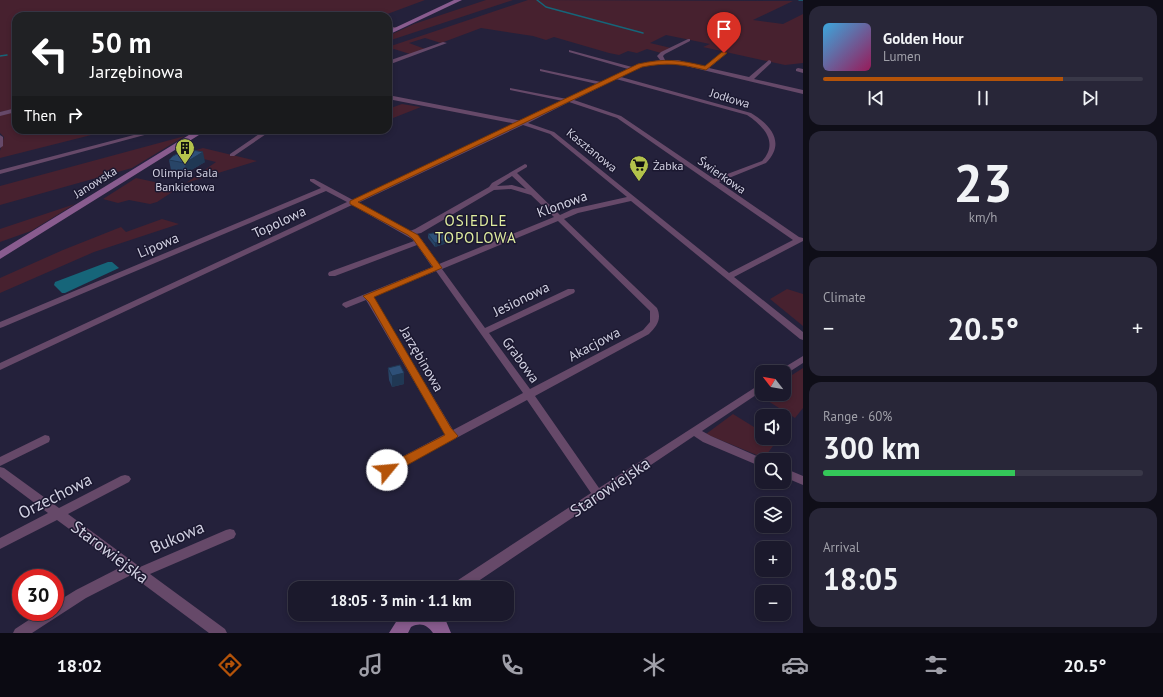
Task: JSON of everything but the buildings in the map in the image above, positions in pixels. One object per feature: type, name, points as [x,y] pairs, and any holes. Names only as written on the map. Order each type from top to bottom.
[{"type":"main road","points":[[392,31],[459,0]]},
{"type":"main road","name":"Janowska","points":[[0,256],[194,134]]},
{"type":"main road","points":[[398,633],[405,621]]},
{"type":"street","points":[[392,28],[396,29]]},
{"type":"street","points":[[663,61],[660,56],[688,40]]},
{"type":"street","points":[[392,63],[445,43]]},
{"type":"street","points":[[571,51],[633,69]]},
{"type":"street","points":[[706,68],[724,53]]},
{"type":"street","points":[[637,61],[646,64]]},
{"type":"street","name":"Topolowa","points":[[0,367],[646,64],[663,61],[685,63],[803,92]]},
{"type":"street","points":[[750,79],[769,62]]},
{"type":"street","points":[[542,70],[602,84]]},
{"type":"street","name":"Jodłowa","points":[[616,77],[749,114],[764,123],[773,146],[773,152],[770,157],[764,162],[714,182]]},
{"type":"street","points":[[512,89],[569,100]]},
{"type":"street","name":"Kasztanowa","points":[[392,98],[523,123],[546,130],[558,137],[803,337]]},
{"type":"street","name":"Świerkowa","points":[[569,100],[592,106],[619,117],[800,239]]},
{"type":"street","points":[[0,114],[12,111]]},
{"type":"street","points":[[0,172],[145,134]]},
{"type":"street","points":[[232,155],[264,134]]},
{"type":"street","points":[[0,137],[0,146]]},
{"type":"street","name":"Akacjowa","points":[[411,233],[418,231],[492,188],[494,184],[525,166]]},
{"type":"street","name":"Akacjowa","points":[[387,470],[646,332],[653,325],[656,318],[654,310],[513,173]]},
{"type":"street","points":[[312,180],[411,233]]},
{"type":"street","name":"Akacjowa","points":[[492,188],[512,187],[535,195]]},
{"type":"street","name":"Lipowa","points":[[0,325],[326,188]]},
{"type":"street","name":"Klonowa","points":[[346,305],[559,218],[595,205],[633,198]]},
{"type":"street","name":"Grabowa","points":[[411,233],[438,268],[529,395],[598,495]]},
{"type":"street","points":[[729,276],[800,239]]},
{"type":"street","points":[[332,274],[419,242]]},
{"type":"street","name":"Jesionowa","points":[[484,332],[571,291]]},
{"type":"street","name":"Jarzębinowa","points":[[368,296],[447,430],[452,436]]},
{"type":"street","points":[[791,367],[803,359]]},
{"type":"street","name":"Starowiejska","points":[[468,581],[755,391]]},
{"type":"street","points":[[694,431],[707,439],[755,460]]},
{"type":"street","points":[[0,462],[45,440]]},
{"type":"street","name":"Starowiejska","points":[[0,471],[220,633]]},
{"type":"street","points":[[791,475],[803,481]]},
{"type":"street","name":"Orzechowa","points":[[0,544],[125,479]]},
{"type":"street","name":"Bukowa","points":[[64,604],[81,594],[230,534]]},
{"type":"street","points":[[20,633],[38,621]]},
{"type":"shaded area","points":[[0,0],[425,0],[392,12],[12,12],[12,110],[0,112]]},
{"type":"shaded area","points":[[486,0],[513,0],[392,40],[392,34],[414,24]]},
{"type":"shaded area","points":[[528,0],[793,1],[753,20],[783,24],[803,14],[803,63],[785,65],[703,47],[710,44],[666,35],[650,43],[671,48],[661,53],[647,49],[637,53],[628,51],[619,55],[554,37],[546,40],[533,36],[481,28],[441,43],[425,38],[409,43],[425,49],[410,54],[394,49],[392,50],[392,46]]},
{"type":"shaded area","points":[[402,104],[421,107],[392,118],[392,108]]},
{"type":"shaded area","points":[[12,113],[12,134],[95,134],[0,158],[0,151],[4,137],[0,133],[0,115]]},
{"type":"shaded area","points":[[185,136],[132,168],[0,205],[0,186]]},
{"type":"shaded area","points":[[203,148],[257,161],[186,183],[216,162],[183,154]]},
{"type":"shaded area","points":[[136,178],[173,186],[186,183],[157,202],[150,204],[129,200],[118,203],[103,199]]},
{"type":"shaded area","points":[[75,204],[31,231],[0,242],[0,229]]},
{"type":"shaded area","points":[[162,219],[179,224],[94,252],[0,293],[0,278],[63,250],[121,227],[126,232]]},
{"type":"shaded area","points":[[787,289],[803,294],[803,326],[770,299]]},
{"type":"shaded area","points":[[803,368],[803,408],[795,418],[791,415],[791,409],[781,409],[768,401],[791,401],[791,376]]},
{"type":"shaded area","points":[[733,414],[755,428],[755,445],[774,445],[768,453],[755,453],[755,454],[706,434]]},
{"type":"water","points":[[108,262],[112,262],[119,268],[65,293],[62,293],[54,285],[55,282]]},
{"type":"waterway","points":[[537,0],[546,7],[643,33]]},
{"type":"waterway","points":[[0,56],[7,55]]},
{"type":"place","name":"Olimpia Sala Bankietowa","points":[[185,165]]},
{"type":"place","name":"Żabka","points":[[639,182]]},
{"type":"district","name":"OSIEDLE TOPOLOWA","points":[[476,228]]},
{"type":"route","points":[[387,470],[452,436],[447,430],[368,296],[438,268],[411,233],[353,202],[523,123],[640,66],[663,61],[690,64],[706,68],[724,53]]}]
